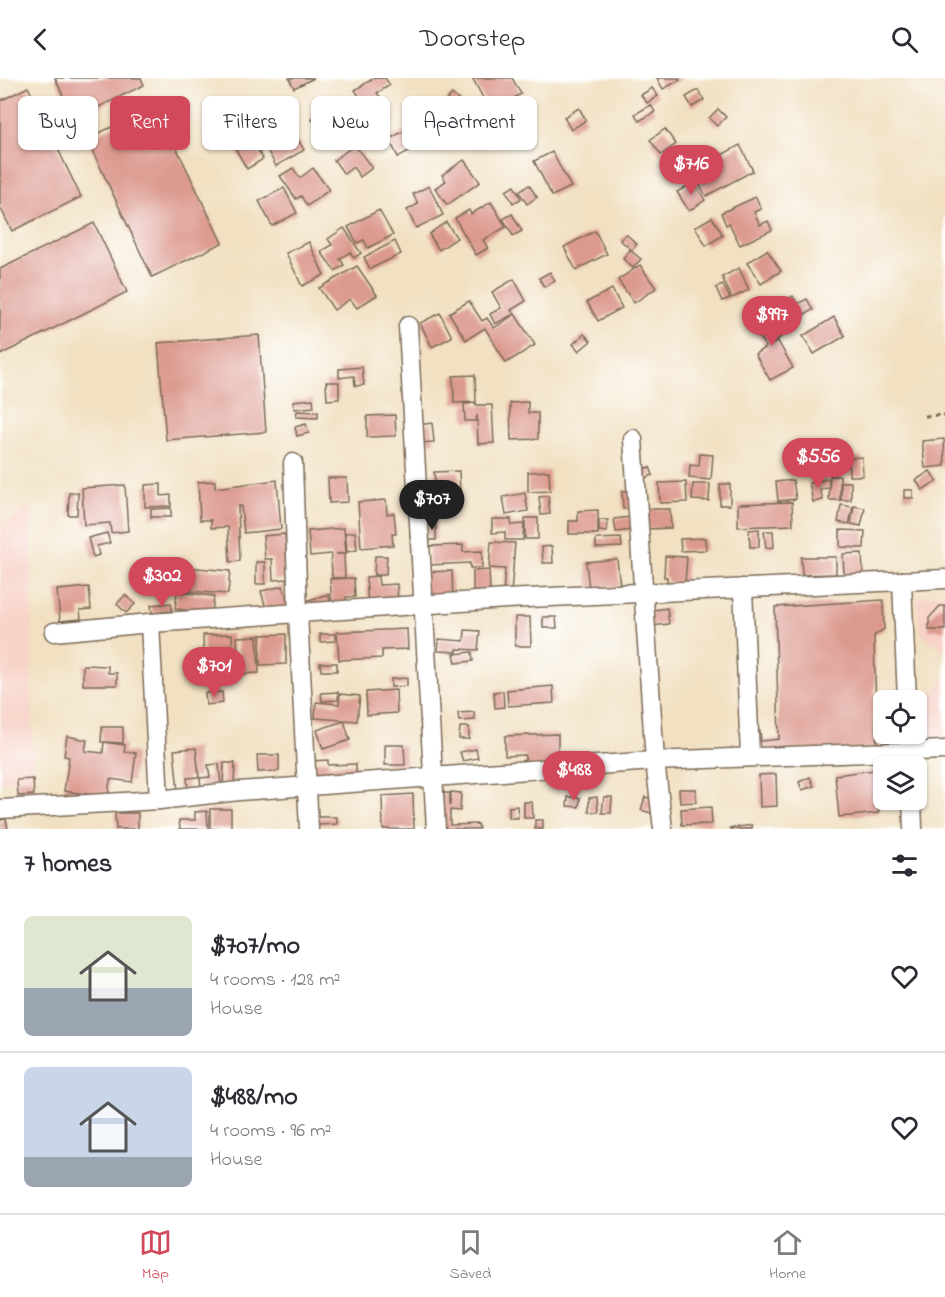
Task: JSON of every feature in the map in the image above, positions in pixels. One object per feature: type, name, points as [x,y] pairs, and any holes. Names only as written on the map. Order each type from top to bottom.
[{"type":"street","points":[[408,326],[435,829]]},
{"type":"street","points":[[633,439],[655,761],[663,829]]},
{"type":"street","points":[[294,463],[298,613],[309,829]]},
{"type":"street","points":[[54,632],[150,623],[423,605],[945,579]]},
{"type":"street","points":[[902,582],[907,690]]},
{"type":"street","points":[[743,588],[750,757]]},
{"type":"street","points":[[150,623],[159,800]]},
{"type":"street","points":[[922,756],[945,750]]},
{"type":"street","points":[[0,809],[159,800],[306,785],[655,761],[750,757],[873,759]]},
{"type":"street","points":[[912,810],[913,829]]},
{"type":"path","points":[[925,416],[945,415]]},
{"type":"shaded area","points":[[31,505],[33,779],[0,782],[0,529]]},
{"type":"shaded area","points":[[945,594],[945,652],[920,632],[916,597]]},
{"type":"shaded area","points":[[945,678],[945,742],[927,743],[927,700]]},
{"type":"building","points":[[55,78],[141,78],[144,85],[121,96],[110,96],[110,102],[98,107],[98,96],[63,96]]},
{"type":"building","points":[[289,78],[314,78],[294,88]]},
{"type":"building","points":[[374,78],[385,78],[390,85],[377,93],[379,96],[359,96],[355,90]]},
{"type":"building","points":[[512,78],[521,94],[517,96],[482,96],[473,79]]},
{"type":"building","points":[[657,78],[679,78],[680,80],[663,89]]},
{"type":"building","points":[[28,87],[32,96],[18,96],[18,150],[58,150],[81,197],[12,231],[0,207],[0,101]]},
{"type":"building","points":[[652,88],[658,96],[647,103],[641,95]]},
{"type":"building","points":[[698,90],[704,100],[692,107],[686,97]]},
{"type":"building","points":[[651,105],[655,112],[639,121],[635,114]]},
{"type":"building","points":[[579,108],[586,120],[571,130],[564,117]]},
{"type":"building","points":[[718,109],[726,117],[717,126],[709,118]]},
{"type":"building","points":[[110,128],[110,150],[178,150],[222,243],[152,277],[92,150],[98,150],[98,134]]},
{"type":"building","points":[[665,129],[676,144],[661,155],[650,140]]},
{"type":"building","points":[[402,132],[402,150],[411,150],[398,157],[390,138]]},
{"type":"building","points":[[299,141],[304,150],[276,166],[267,150],[299,150]]},
{"type":"building","points":[[740,145],[753,171],[706,196],[692,171]]},
{"type":"building","points":[[236,150],[258,150],[263,159],[247,169]]},
{"type":"building","points":[[348,150],[359,150],[372,168],[360,177],[353,167],[344,174],[334,160]]},
{"type":"building","points":[[552,152],[571,187],[552,196],[534,161]]},
{"type":"building","points":[[464,160],[480,182],[447,205],[435,188],[446,181],[442,175]]},
{"type":"building","points":[[293,168],[300,178],[313,168],[329,190],[307,206],[301,196],[296,199],[280,176]]},
{"type":"building","points":[[694,182],[705,200],[689,211],[677,192]]},
{"type":"building","points":[[529,185],[537,197],[527,204],[519,192]]},
{"type":"building","points":[[429,186],[443,215],[416,228],[407,210],[418,204],[413,194]]},
{"type":"building","points":[[514,186],[521,199],[513,203],[506,191]]},
{"type":"building","points":[[284,188],[297,213],[272,226],[259,201]]},
{"type":"building","points":[[756,197],[761,209],[754,212],[760,225],[768,221],[772,230],[740,245],[729,223],[726,225],[721,213]]},
{"type":"building","points":[[491,202],[506,227],[483,240],[488,248],[476,255],[455,218],[469,210],[471,214]]},
{"type":"building","points":[[379,210],[393,235],[368,248],[364,240],[357,243],[348,227]]},
{"type":"building","points":[[512,214],[522,231],[513,236],[503,219]]},
{"type":"building","points":[[712,217],[723,235],[706,246],[695,227]]},
{"type":"building","points":[[446,222],[457,238],[439,250],[429,234]]},
{"type":"building","points":[[94,223],[127,292],[0,355],[0,269]]},
{"type":"building","points":[[344,228],[361,253],[354,258],[350,252],[340,259],[344,265],[335,271],[321,252],[332,245],[328,239]]},
{"type":"building","points":[[595,231],[607,254],[576,270],[564,247]]},
{"type":"building","points":[[626,234],[637,244],[632,250],[620,240]]},
{"type":"building","points":[[395,241],[401,254],[370,269],[364,257]]},
{"type":"building","points":[[309,242],[324,275],[302,286],[286,253]]},
{"type":"building","points":[[630,250],[641,259],[633,268],[623,259]]},
{"type":"building","points":[[767,250],[781,271],[761,284],[747,263]]},
{"type":"building","points":[[640,265],[656,288],[634,303],[618,280]]},
{"type":"building","points":[[357,266],[377,295],[357,308],[350,299],[334,310],[319,288]]},
{"type":"building","points":[[739,268],[749,290],[732,298],[722,277]]},
{"type":"building","points":[[550,272],[555,281],[544,287],[539,278]]},
{"type":"building","points":[[514,279],[526,301],[511,310],[514,314],[495,324],[490,314],[501,308],[492,292]]},
{"type":"building","points":[[723,285],[730,298],[722,301],[716,288]]},
{"type":"building","points":[[612,289],[622,308],[598,321],[587,302]]},
{"type":"building","points":[[793,296],[797,304],[807,299],[813,310],[787,323],[778,304]]},
{"type":"building","points":[[469,301],[482,321],[487,318],[494,328],[515,314],[535,345],[506,363],[485,328],[466,340],[449,313]]},
{"type":"building","points":[[768,309],[786,333],[771,345],[778,341],[793,368],[770,380],[755,354],[766,347],[754,331],[763,324],[758,316]]},
{"type":"building","points":[[440,313],[452,337],[432,347],[420,323]]},
{"type":"building","points":[[834,317],[845,336],[814,354],[803,336]]},
{"type":"building","points":[[584,334],[591,341],[579,351],[573,344]]},
{"type":"building","points":[[259,335],[266,432],[166,440],[158,343]]},
{"type":"building","points":[[362,367],[364,385],[355,386],[354,376],[339,378],[339,369]]},
{"type":"building","points":[[475,375],[476,402],[454,403],[453,376]]},
{"type":"building","points":[[326,382],[339,382],[339,399],[327,400]]},
{"type":"building","points":[[313,399],[314,407],[294,409],[293,401]]},
{"type":"building","points":[[528,402],[528,413],[538,413],[538,439],[511,440],[510,403]]},
{"type":"building","points":[[476,403],[476,405],[492,405],[494,443],[478,444],[477,415],[476,421],[465,421],[464,404]]},
{"type":"building","points":[[297,411],[318,412],[318,418],[296,417]]},
{"type":"building","points":[[395,415],[396,436],[367,437],[367,416]]},
{"type":"building","points":[[432,423],[434,442],[420,443],[418,425]]},
{"type":"building","points":[[306,424],[309,433],[297,436],[295,427]]},
{"type":"building","points":[[944,439],[945,466],[925,468],[922,441]]},
{"type":"building","points":[[820,453],[831,454],[831,466],[819,466]]},
{"type":"building","points":[[700,454],[713,455],[711,480],[689,478],[690,465],[699,466]]},
{"type":"building","points":[[862,457],[863,476],[849,476],[849,458]]},
{"type":"building","points":[[650,467],[653,475],[642,479],[639,470]]},
{"type":"building","points":[[459,471],[460,492],[436,494],[434,472]]},
{"type":"building","points":[[549,471],[550,491],[528,492],[528,472]]},
{"type":"building","points":[[930,471],[937,481],[922,490],[916,480]]},
{"type":"building","points":[[830,476],[840,476],[840,500],[829,500]]},
{"type":"building","points":[[328,478],[347,478],[348,502],[329,503]]},
{"type":"building","points":[[828,479],[830,488],[820,489],[823,500],[813,502],[809,483]]},
{"type":"building","points":[[277,480],[281,529],[244,533],[241,506],[238,506],[240,561],[230,562],[228,527],[211,528],[211,520],[200,520],[198,482],[215,481],[215,488]]},
{"type":"building","points":[[793,480],[796,499],[778,501],[776,482]]},
{"type":"building","points":[[686,482],[687,502],[660,503],[659,483]]},
{"type":"building","points":[[841,482],[851,482],[851,500],[841,500]]},
{"type":"building","points":[[161,484],[161,496],[171,495],[171,506],[145,507],[145,485]]},
{"type":"building","points":[[693,484],[710,484],[709,501],[692,500]]},
{"type":"building","points":[[720,484],[730,484],[730,505],[720,505]]},
{"type":"building","points":[[125,485],[128,531],[111,533],[110,523],[84,525],[82,488]]},
{"type":"building","points":[[635,490],[636,508],[623,509],[622,491]]},
{"type":"building","points":[[904,490],[913,490],[913,498],[904,498]]},
{"type":"building","points":[[69,493],[78,493],[77,515],[68,515]]},
{"type":"building","points":[[525,493],[528,511],[506,515],[503,497]]},
{"type":"building","points":[[548,496],[550,514],[541,515],[539,497]]},
{"type":"building","points":[[425,499],[436,499],[437,515],[426,516]]},
{"type":"building","points":[[386,500],[387,514],[394,513],[396,534],[392,534],[393,545],[361,548],[358,502]]},
{"type":"building","points":[[792,502],[793,525],[738,527],[738,504]]},
{"type":"building","points":[[841,505],[853,507],[849,524],[838,522]]},
{"type":"building","points":[[854,506],[865,508],[861,526],[851,524]]},
{"type":"building","points":[[171,508],[171,517],[151,517],[151,509]]},
{"type":"building","points":[[646,509],[670,509],[671,528],[646,529]]},
{"type":"building","points":[[598,510],[598,534],[569,534],[569,521],[578,521],[578,511]]},
{"type":"building","points":[[631,517],[633,530],[616,532],[614,519]]},
{"type":"building","points":[[525,518],[538,518],[538,539],[525,539]]},
{"type":"building","points":[[492,519],[511,519],[511,525],[524,524],[523,540],[505,540],[505,532],[492,533]]},
{"type":"building","points":[[599,520],[608,520],[607,532],[599,531]]},
{"type":"building","points":[[436,522],[436,540],[429,540],[428,523]]},
{"type":"building","points":[[344,528],[346,553],[336,554],[344,554],[345,578],[332,578],[331,554],[310,556],[308,531]]},
{"type":"building","points":[[759,529],[759,547],[750,547],[749,530]]},
{"type":"building","points":[[840,530],[865,531],[864,548],[840,547]]},
{"type":"building","points":[[764,531],[773,531],[774,547],[766,548]]},
{"type":"building","points":[[355,532],[357,550],[347,552],[345,533]]},
{"type":"building","points":[[107,533],[110,543],[97,546],[99,555],[93,557],[88,538]]},
{"type":"building","points":[[285,534],[288,579],[273,580],[272,559],[265,559],[263,536]]},
{"type":"building","points":[[621,538],[622,547],[596,548],[596,539]]},
{"type":"building","points":[[705,538],[706,550],[681,551],[680,539]]},
{"type":"building","points":[[491,542],[515,543],[511,594],[503,593],[505,569],[489,568]]},
{"type":"building","points":[[463,545],[463,552],[482,551],[482,568],[470,568],[470,563],[429,565],[429,546]]},
{"type":"building","points":[[552,546],[553,563],[543,563],[542,547]]},
{"type":"building","points":[[862,553],[863,574],[844,575],[843,554]]},
{"type":"building","points":[[375,556],[387,556],[386,575],[374,575]]},
{"type":"building","points":[[665,556],[687,557],[685,583],[667,582],[667,577],[664,577]]},
{"type":"building","points":[[801,557],[836,557],[836,574],[802,575]]},
{"type":"building","points":[[617,559],[620,586],[589,589],[586,562]]},
{"type":"building","points":[[256,562],[265,562],[265,584],[256,584]]},
{"type":"building","points":[[175,566],[230,571],[228,594],[173,590]]},
{"type":"building","points":[[489,570],[490,592],[473,593],[473,571]]},
{"type":"building","points":[[452,571],[453,600],[424,601],[424,572]]},
{"type":"building","points":[[378,576],[379,585],[397,584],[398,604],[368,607],[366,577]]},
{"type":"building","points":[[354,578],[355,597],[346,597],[347,607],[332,608],[330,579]]},
{"type":"building","points":[[283,586],[289,607],[267,612],[261,591]]},
{"type":"building","points":[[89,587],[91,609],[80,610],[81,619],[60,621],[57,590]]},
{"type":"building","points":[[177,592],[214,596],[212,613],[175,609]]},
{"type":"building","points":[[328,594],[331,603],[309,610],[306,601]]},
{"type":"building","points":[[125,595],[135,604],[126,613],[117,604]]},
{"type":"building","points":[[883,600],[884,629],[874,636],[875,690],[873,690],[873,744],[877,744],[877,749],[751,756],[749,732],[760,731],[761,741],[779,739],[775,607]]},
{"type":"building","points":[[171,603],[172,611],[152,613],[151,605]]},
{"type":"building","points":[[940,606],[945,606],[945,630],[929,630],[929,618]]},
{"type":"building","points":[[667,608],[669,624],[650,626],[648,611]]},
{"type":"building","points":[[515,617],[530,617],[531,646],[515,646]]},
{"type":"building","points":[[543,617],[556,617],[557,628],[543,628]]},
{"type":"building","points":[[407,629],[408,649],[382,650],[382,658],[339,660],[337,632]]},
{"type":"building","points":[[465,630],[480,631],[478,650],[438,651],[439,639],[464,641]]},
{"type":"building","points":[[232,634],[233,658],[213,658],[213,668],[204,669],[203,635]]},
{"type":"building","points":[[286,634],[286,664],[260,665],[260,635]]},
{"type":"building","points":[[320,634],[335,634],[335,641],[320,642]]},
{"type":"building","points":[[257,636],[259,673],[239,674],[237,637]]},
{"type":"building","points":[[472,652],[473,661],[456,663],[454,654]]},
{"type":"building","points":[[320,663],[337,663],[337,671],[321,671]]},
{"type":"building","points":[[83,665],[108,666],[108,673],[117,673],[117,685],[83,685]]},
{"type":"building","points":[[407,678],[407,686],[391,687],[391,679]]},
{"type":"building","points":[[553,686],[554,703],[508,706],[507,690]]},
{"type":"building","points":[[396,690],[397,713],[367,715],[366,692]]},
{"type":"building","points":[[503,691],[504,707],[495,708],[494,692]]},
{"type":"building","points":[[222,692],[223,703],[206,705],[205,693]]},
{"type":"building","points":[[338,692],[338,700],[322,701],[321,693]]},
{"type":"building","points":[[340,694],[360,696],[357,721],[315,718],[316,702],[339,704]]},
{"type":"building","points":[[474,712],[475,720],[459,721],[458,713]]},
{"type":"building","points":[[344,721],[350,740],[323,749],[317,730]]},
{"type":"building","points":[[102,727],[123,727],[123,743],[101,742]]},
{"type":"building","points":[[460,727],[469,727],[469,739],[459,739]]},
{"type":"building","points":[[558,734],[558,766],[525,767],[525,755],[505,756],[505,736]]},
{"type":"building","points":[[67,736],[87,740],[85,751],[103,753],[104,742],[125,745],[124,752],[136,753],[132,782],[110,779],[108,797],[64,791],[69,757],[64,756]]},
{"type":"building","points":[[385,745],[404,745],[405,765],[385,765]]},
{"type":"building","points":[[196,748],[199,777],[187,778],[188,790],[178,791],[174,750]]},
{"type":"building","points":[[476,749],[478,758],[463,761],[460,752]]},
{"type":"building","points":[[257,755],[279,755],[279,771],[258,772]]},
{"type":"building","points":[[328,760],[328,765],[356,764],[356,780],[313,781],[312,761]]},
{"type":"building","points":[[224,763],[235,763],[234,784],[223,784]]},
{"type":"building","points":[[219,764],[221,786],[201,788],[200,778],[210,777],[208,765]]},
{"type":"building","points":[[873,770],[873,810],[879,810],[879,813],[839,817],[835,775]]},
{"type":"building","points":[[776,774],[777,806],[760,807],[759,775]]},
{"type":"building","points":[[810,777],[814,786],[802,790],[799,782]]},
{"type":"building","points":[[33,779],[34,795],[18,796],[17,780]]},
{"type":"building","points":[[679,789],[696,789],[696,802],[680,803]]},
{"type":"building","points":[[451,792],[461,793],[460,811],[450,810],[450,825],[478,824],[479,829],[438,829],[437,793],[450,793],[450,806]]},
{"type":"building","points":[[413,794],[414,829],[383,829],[382,796]]},
{"type":"building","points":[[568,797],[580,798],[579,807],[567,806]]},
{"type":"building","points":[[597,797],[598,812],[589,812],[589,798]]},
{"type":"building","points":[[604,797],[612,797],[611,813],[602,813]]},
{"type":"building","points":[[645,797],[655,800],[651,813],[641,810]]},
{"type":"building","points":[[524,802],[532,802],[533,818],[524,818]]},
{"type":"building","points":[[517,806],[518,818],[509,818],[509,807]]},
{"type":"building","points":[[711,807],[712,824],[682,825],[681,809]]},
{"type":"building","points":[[210,809],[231,809],[231,829],[210,829]]},
{"type":"building","points":[[207,811],[208,829],[180,829],[179,820],[195,820],[195,812]]},
{"type":"building","points":[[115,813],[138,813],[138,829],[116,829]]},
{"type":"building","points":[[318,817],[337,817],[337,824],[318,825]]},
{"type":"building","points":[[6,819],[8,829],[0,829],[0,820]]},
{"type":"building","points":[[535,820],[543,820],[543,829],[535,829]]},
{"type":"building","points":[[752,825],[752,829],[730,828]]}]
